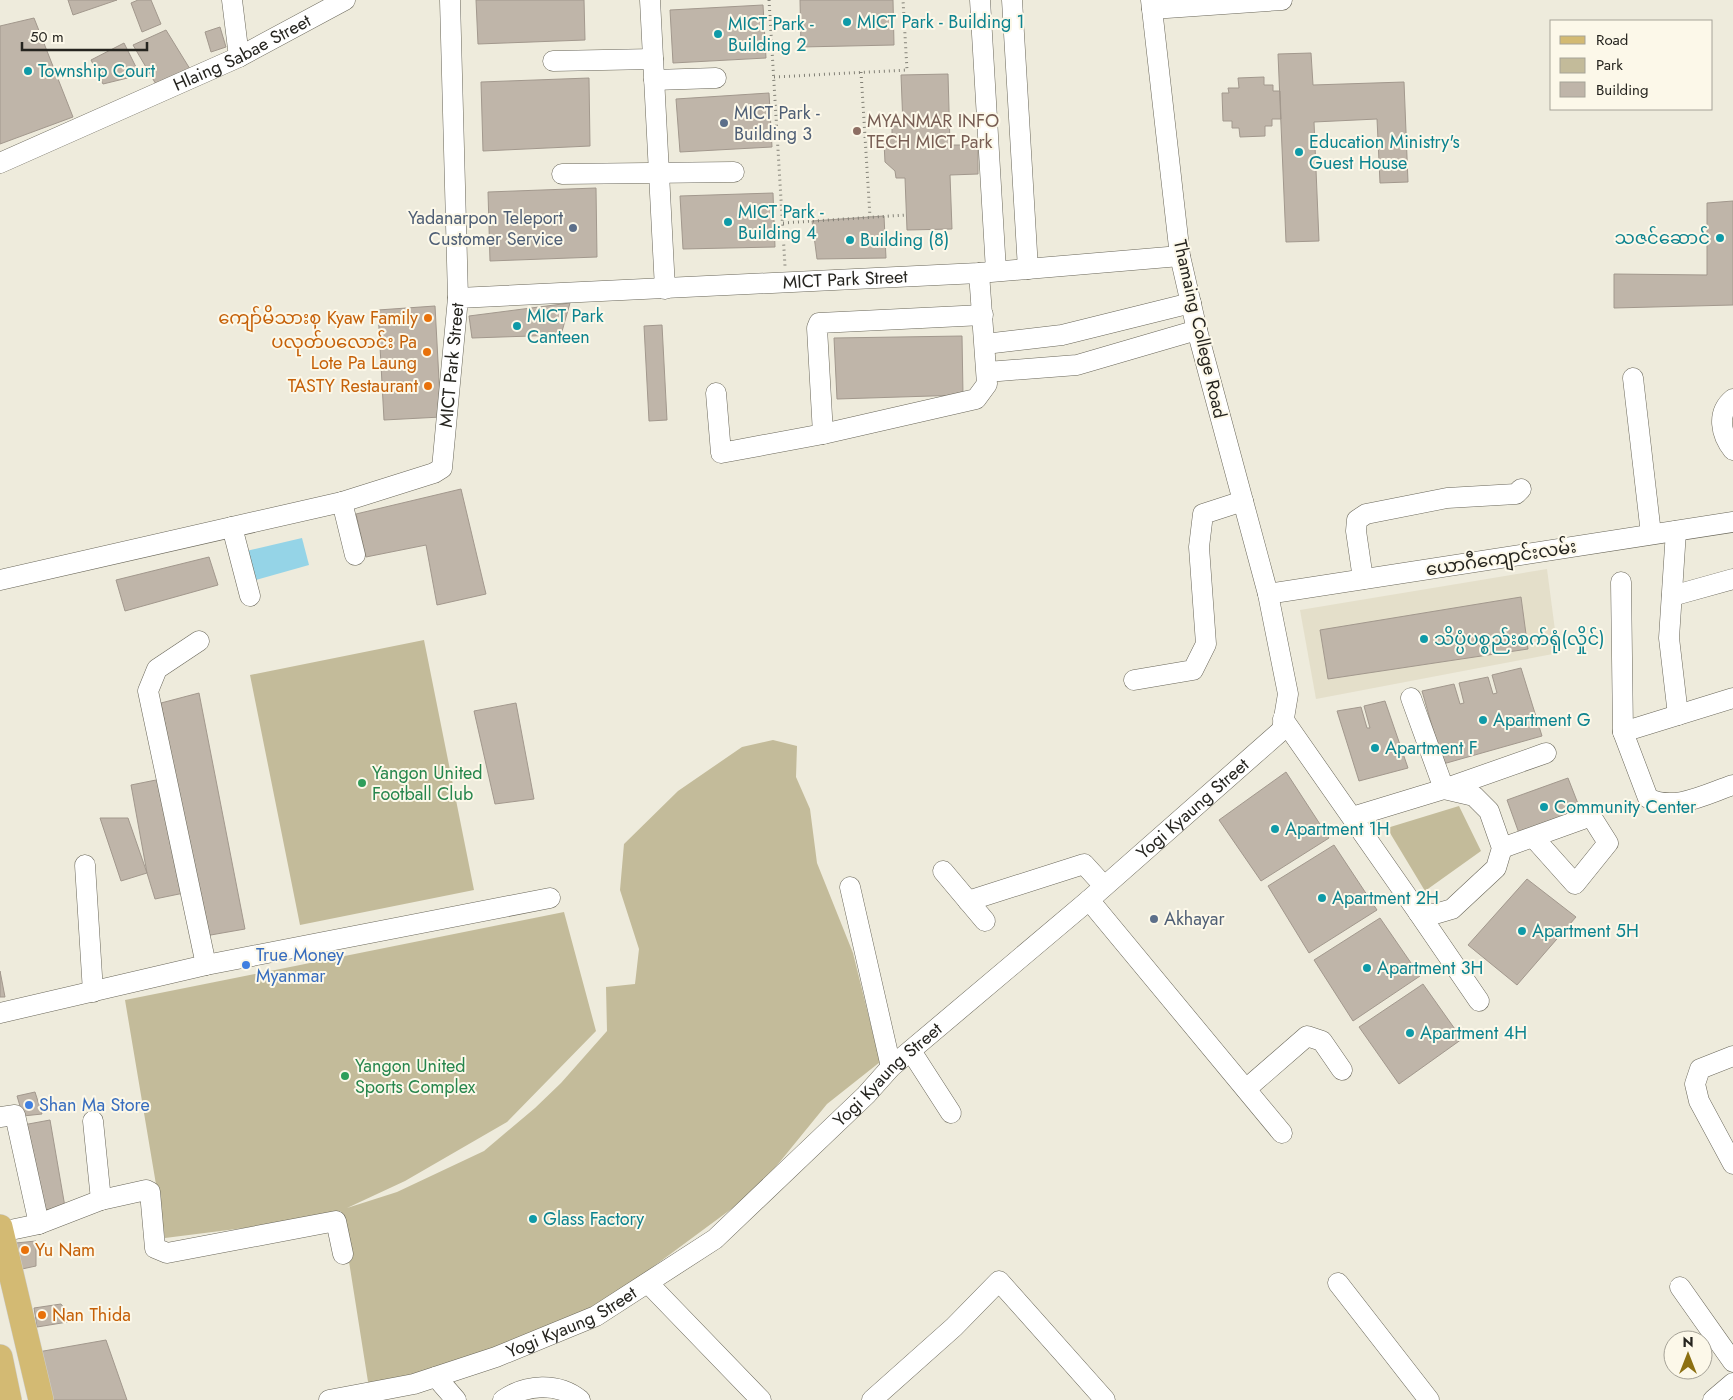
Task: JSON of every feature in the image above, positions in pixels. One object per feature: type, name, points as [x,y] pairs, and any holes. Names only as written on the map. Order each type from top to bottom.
[{"type":"main road","points":[[1,1230],[40,1400]]},
{"type":"main road","points":[[0,1357],[9,1400]]},
{"type":"street","points":[[232,0],[240,57]]},
{"type":"street","name":"Hlaing Sabae Street","points":[[0,163],[240,57],[345,0]]},
{"type":"street","points":[[450,0],[458,298]]},
{"type":"street","points":[[650,0],[665,288]]},
{"type":"street","points":[[716,393],[722,453],[823,434],[976,399],[987,384],[983,315],[988,272],[980,0]]},
{"type":"street","points":[[1012,0],[1028,269]]},
{"type":"street","points":[[1152,4],[1282,0]]},
{"type":"street","name":"Thamaing College Road","points":[[1152,4],[1180,256],[1197,330],[1268,594]]},
{"type":"street","points":[[553,61],[653,59]]},
{"type":"street","points":[[654,80],[716,78]]},
{"type":"street","points":[[562,174],[734,172]]},
{"type":"street","name":"MICT Park Street","points":[[342,502],[442,468],[445,458],[458,298],[786,284],[988,272],[1180,256]]},
{"type":"street","points":[[985,344],[1062,335],[1191,303]]},
{"type":"street","points":[[823,434],[817,328],[819,323],[983,315]]},
{"type":"street","points":[[987,372],[1077,365],[1197,330]]},
{"type":"street","points":[[1062,335],[1063,366]]},
{"type":"street","points":[[1633,378],[1651,534]]},
{"type":"street","points":[[1733,399],[1728,403],[1721,418],[1723,435],[1733,450]]},
{"type":"street","points":[[1363,579],[1356,531],[1357,520],[1366,514],[1447,498],[1516,494],[1521,489]]},
{"type":"street","points":[[1134,680],[1192,670],[1206,644],[1199,547],[1203,514],[1243,501]]},
{"type":"street","points":[[0,580],[342,502],[355,555]]},
{"type":"street","name":"ယောဂီကျောင်းလမ်း","points":[[1268,594],[1733,522]]},
{"type":"street","points":[[232,527],[250,596]]},
{"type":"street","points":[[1676,531],[1670,638],[1678,715]]},
{"type":"street","points":[[1672,596],[1733,579]]},
{"type":"street","points":[[1621,582],[1623,732],[1648,798],[1659,804],[1672,805],[1733,785]]},
{"type":"street","name":"Yogi Kyaung Street","points":[[337,1399],[414,1384],[436,1377],[496,1357],[596,1316],[715,1239],[866,1095],[891,1067],[1089,900],[1282,730],[1288,694],[1268,594]]},
{"type":"street","points":[[199,641],[157,669],[148,690],[206,965]]},
{"type":"street","points":[[1411,698],[1444,789]]},
{"type":"street","points":[[1623,732],[1733,698]]},
{"type":"street","points":[[1283,719],[1479,1001]]},
{"type":"street","points":[[1352,817],[1444,789],[1546,753]]},
{"type":"street","points":[[1418,912],[1435,914],[1452,909],[1496,868],[1502,848],[1489,810],[1474,796],[1444,789]]},
{"type":"street","points":[[1502,848],[1534,837]]},
{"type":"street","points":[[968,901],[1084,864],[1104,886]]},
{"type":"street","points":[[85,865],[93,992]]},
{"type":"street","points":[[943,871],[985,922]]},
{"type":"street","points":[[850,887],[891,1067]]},
{"type":"street","points":[[0,1013],[206,965],[550,898]]},
{"type":"street","points":[[1089,900],[1282,1133]]},
{"type":"street","points":[[1246,1089],[1306,1036],[1322,1041],[1342,1070]]},
{"type":"street","points":[[911,1051],[951,1113]]},
{"type":"street","points":[[1733,1056],[1700,1068],[1695,1084],[1699,1101],[1733,1164]]},
{"type":"street","points":[[0,1117],[16,1115],[39,1224]]},
{"type":"street","points":[[93,1121],[101,1200]]},
{"type":"street","points":[[1,1230],[39,1224],[101,1200],[146,1190],[150,1192],[156,1248],[161,1253],[336,1221],[342,1254]]},
{"type":"street","points":[[872,1400],[954,1327],[999,1281],[1105,1400]]},
{"type":"street","points":[[648,1283],[760,1400]]},
{"type":"street","points":[[1338,1283],[1429,1400]]},
{"type":"street","points":[[1680,1287],[1733,1362]]},
{"type":"street","points":[[436,1377],[456,1400]]},
{"type":"street","points":[[1713,1400],[1733,1383]]},
{"type":"street","points":[[503,1400],[513,1393],[547,1386],[568,1390],[580,1400]]},
{"type":"path","points":[[769,0],[786,284]]},
{"type":"path","points":[[774,77],[907,70],[903,0]]},
{"type":"path","points":[[862,72],[870,217]]},
{"type":"path","points":[[783,223],[906,215]]},
{"type":"shaded area","points":[[1547,569],[1558,653],[1316,699],[1300,610]]},
{"type":"green space","name":"Yangon United Football Club","points":[[424,640],[474,890],[300,925],[250,675]]},
{"type":"green space","points":[[773,740],[797,746],[796,777],[810,809],[817,863],[853,953],[880,1062],[827,1104],[757,1190],[596,1309],[476,1357],[369,1388],[341,1211],[324,1218],[165,1238],[125,1000],[564,912],[596,1031],[507,1122],[405,1181],[347,1208],[397,1192],[484,1151],[535,1108],[561,1083],[607,1031],[606,987],[635,984],[639,949],[620,890],[624,844],[678,791],[742,747]]},
{"type":"green space","points":[[1459,806],[1481,851],[1425,891],[1387,828]]},
{"type":"water","points":[[302,538],[309,565],[252,581],[246,551]]},
{"type":"building","points":[[68,0],[117,0],[73,15]]},
{"type":"building","points":[[138,0],[151,0],[161,24],[142,32],[131,3]]},
{"type":"building","points":[[476,0],[584,0],[585,40],[478,44]]},
{"type":"building","name":"MICT Park - Building 1","points":[[800,0],[893,0],[894,45],[801,47]]},
{"type":"building","name":"MICT Park - Building 2","points":[[763,5],[766,58],[673,63],[670,10]]},
{"type":"building","name":"Township Court","points":[[34,18],[73,117],[0,144],[0,26]]},
{"type":"building","points":[[220,27],[226,47],[211,52],[205,32]]},
{"type":"building","points":[[166,30],[190,69],[157,86],[133,45]]},
{"type":"building","points":[[124,43],[140,75],[103,84],[91,60]]},
{"type":"building","name":"Education Ministry's Guest House","points":[[1311,53],[1313,85],[1404,82],[1408,182],[1380,183],[1377,119],[1314,122],[1319,241],[1286,242],[1278,54]]},
{"type":"building","points":[[948,74],[950,145],[978,145],[978,174],[950,175],[952,229],[907,230],[905,178],[896,178],[895,171],[885,162],[884,143],[892,135],[892,126],[903,126],[901,75]]},
{"type":"building","points":[[1264,77],[1264,85],[1273,85],[1273,91],[1280,91],[1281,119],[1272,119],[1272,126],[1265,126],[1265,136],[1240,137],[1239,128],[1232,128],[1232,121],[1223,121],[1222,93],[1229,93],[1228,88],[1239,88],[1238,78]]},
{"type":"building","points":[[589,78],[590,146],[483,151],[481,82]]},
{"type":"building","name":"MICT Park - Building 3","points":[[769,93],[772,147],[680,152],[676,99]]},
{"type":"building","points":[[596,188],[597,257],[490,261],[488,192]]},
{"type":"building","name":"MICT Park - Building 4","points":[[773,193],[775,247],[683,249],[680,196]]},
{"type":"building","name":"သဇင်ဆောင်","points":[[1733,201],[1733,305],[1614,308],[1614,274],[1707,275],[1707,203]]},
{"type":"building","name":"Building (8)","points":[[884,216],[886,258],[817,259],[812,221]]},
{"type":"building","name":"MICT Park Canteen","points":[[570,303],[561,335],[472,338],[469,316]]},
{"type":"building","points":[[435,306],[441,417],[384,420],[378,310]]},
{"type":"building","points":[[662,325],[667,420],[649,421],[644,326]]},
{"type":"building","points":[[962,336],[963,395],[837,399],[834,338]]},
{"type":"building","points":[[461,489],[486,594],[437,605],[426,545],[366,557],[356,514]]},
{"type":"building","points":[[209,557],[218,585],[125,611],[116,580]]},
{"type":"building","name":"သိပ္ပံပစ္စည်းစက်ရုံ(လှိုင်)","points":[[1521,597],[1528,649],[1328,679],[1320,630]]},
{"type":"building","name":"Apartment G","points":[[1521,668],[1542,736],[1443,764],[1422,691],[1454,684],[1460,704],[1464,703],[1459,683],[1488,677],[1493,694],[1497,693],[1492,675]]},
{"type":"building","points":[[199,693],[245,929],[205,936],[161,703]]},
{"type":"building","name":"Apartment F","points":[[1385,701],[1408,768],[1359,781],[1337,711],[1361,707],[1367,728],[1370,728],[1364,706]]},
{"type":"building","points":[[516,703],[534,799],[495,804],[474,711]]},
{"type":"building","name":"Apartment 1H","points":[[1286,772],[1329,838],[1261,881],[1219,820]]},
{"type":"building","name":"Community Center","points":[[1568,778],[1582,814],[1520,836],[1507,800]]},
{"type":"building","points":[[161,779],[184,893],[155,899],[147,873],[131,785]]},
{"type":"building","points":[[100,818],[128,818],[147,873],[121,881]]},
{"type":"building","name":"Apartment 2H","points":[[1334,845],[1377,910],[1309,953],[1268,886]]},
{"type":"building","name":"Apartment 5H","points":[[1527,879],[1576,917],[1517,985],[1468,945]]},
{"type":"building","name":"Apartment 3H","points":[[1380,918],[1420,976],[1353,1021],[1314,960]]},
{"type":"building","points":[[0,971],[5,997],[0,997]]},
{"type":"building","name":"Apartment 4H","points":[[1423,984],[1462,1039],[1399,1084],[1359,1027]]},
{"type":"building","points":[[35,1092],[42,1114],[23,1116],[17,1096]]},
{"type":"building","points":[[50,1120],[65,1207],[38,1211],[23,1125]]},
{"type":"building","points":[[36,1241],[36,1266],[22,1269],[16,1243]]},
{"type":"building","points":[[61,1304],[74,1321],[37,1327],[34,1308]]},
{"type":"building","points":[[106,1340],[127,1400],[50,1400],[38,1352]]},
{"type":"place","name":"MICT Park - Building 1","points":[[847,22]]},
{"type":"place","name":"MICT Park - Building 2","points":[[718,34]]},
{"type":"place","name":"Township Court","points":[[28,71]]},
{"type":"place","name":"MICT Park - Building 3","points":[[724,123]]},
{"type":"place","name":"MYANMAR INFO TECH MICT Park","points":[[857,131]]},
{"type":"place","name":"Education Ministry's Guest House","points":[[1299,152]]},
{"type":"place","name":"MICT Park - Building 4","points":[[728,222]]},
{"type":"place","name":"Yadanarpon Teleport Customer Service","points":[[573,228]]},
{"type":"place","name":"သဇင်ဆောင်","points":[[1720,238]]},
{"type":"place","name":"Building (8)","points":[[850,240]]},
{"type":"place","name":"ကျော်မိသားစု Kyaw Family","points":[[428,318]]},
{"type":"place","name":"MICT Park Canteen","points":[[517,326]]},
{"type":"place","name":"ပလုတ်ပလောင်း Pa Lote Pa Laung","points":[[427,352]]},
{"type":"place","name":"TASTY Restaurant","points":[[428,386]]},
{"type":"place","name":"သိပ္ပံပစ္စည်းစက်ရုံ(လှိုင်)","points":[[1424,639]]},
{"type":"place","name":"Apartment G","points":[[1483,720]]},
{"type":"place","name":"Apartment F","points":[[1375,748]]},
{"type":"place","name":"Yangon United Football Club","points":[[362,783]]},
{"type":"place","name":"Community Center","points":[[1544,807]]},
{"type":"place","name":"Apartment 1H","points":[[1275,829]]},
{"type":"place","name":"Apartment 2H","points":[[1322,898]]},
{"type":"place","name":"Akhayar","points":[[1154,919]]},
{"type":"place","name":"Apartment 5H","points":[[1522,931]]},
{"type":"place","name":"True Money Myanmar","points":[[246,965]]},
{"type":"place","name":"Apartment 3H","points":[[1367,968]]},
{"type":"place","name":"Apartment 4H","points":[[1410,1033]]},
{"type":"place","name":"Yangon United Sports Complex","points":[[345,1076]]},
{"type":"place","name":"Shan Ma Store","points":[[29,1105]]},
{"type":"place","name":"Glass Factory","points":[[533,1219]]},
{"type":"place","name":"Yu Nam","points":[[25,1250]]},
{"type":"place","name":"Nan Thida","points":[[42,1315]]}]
